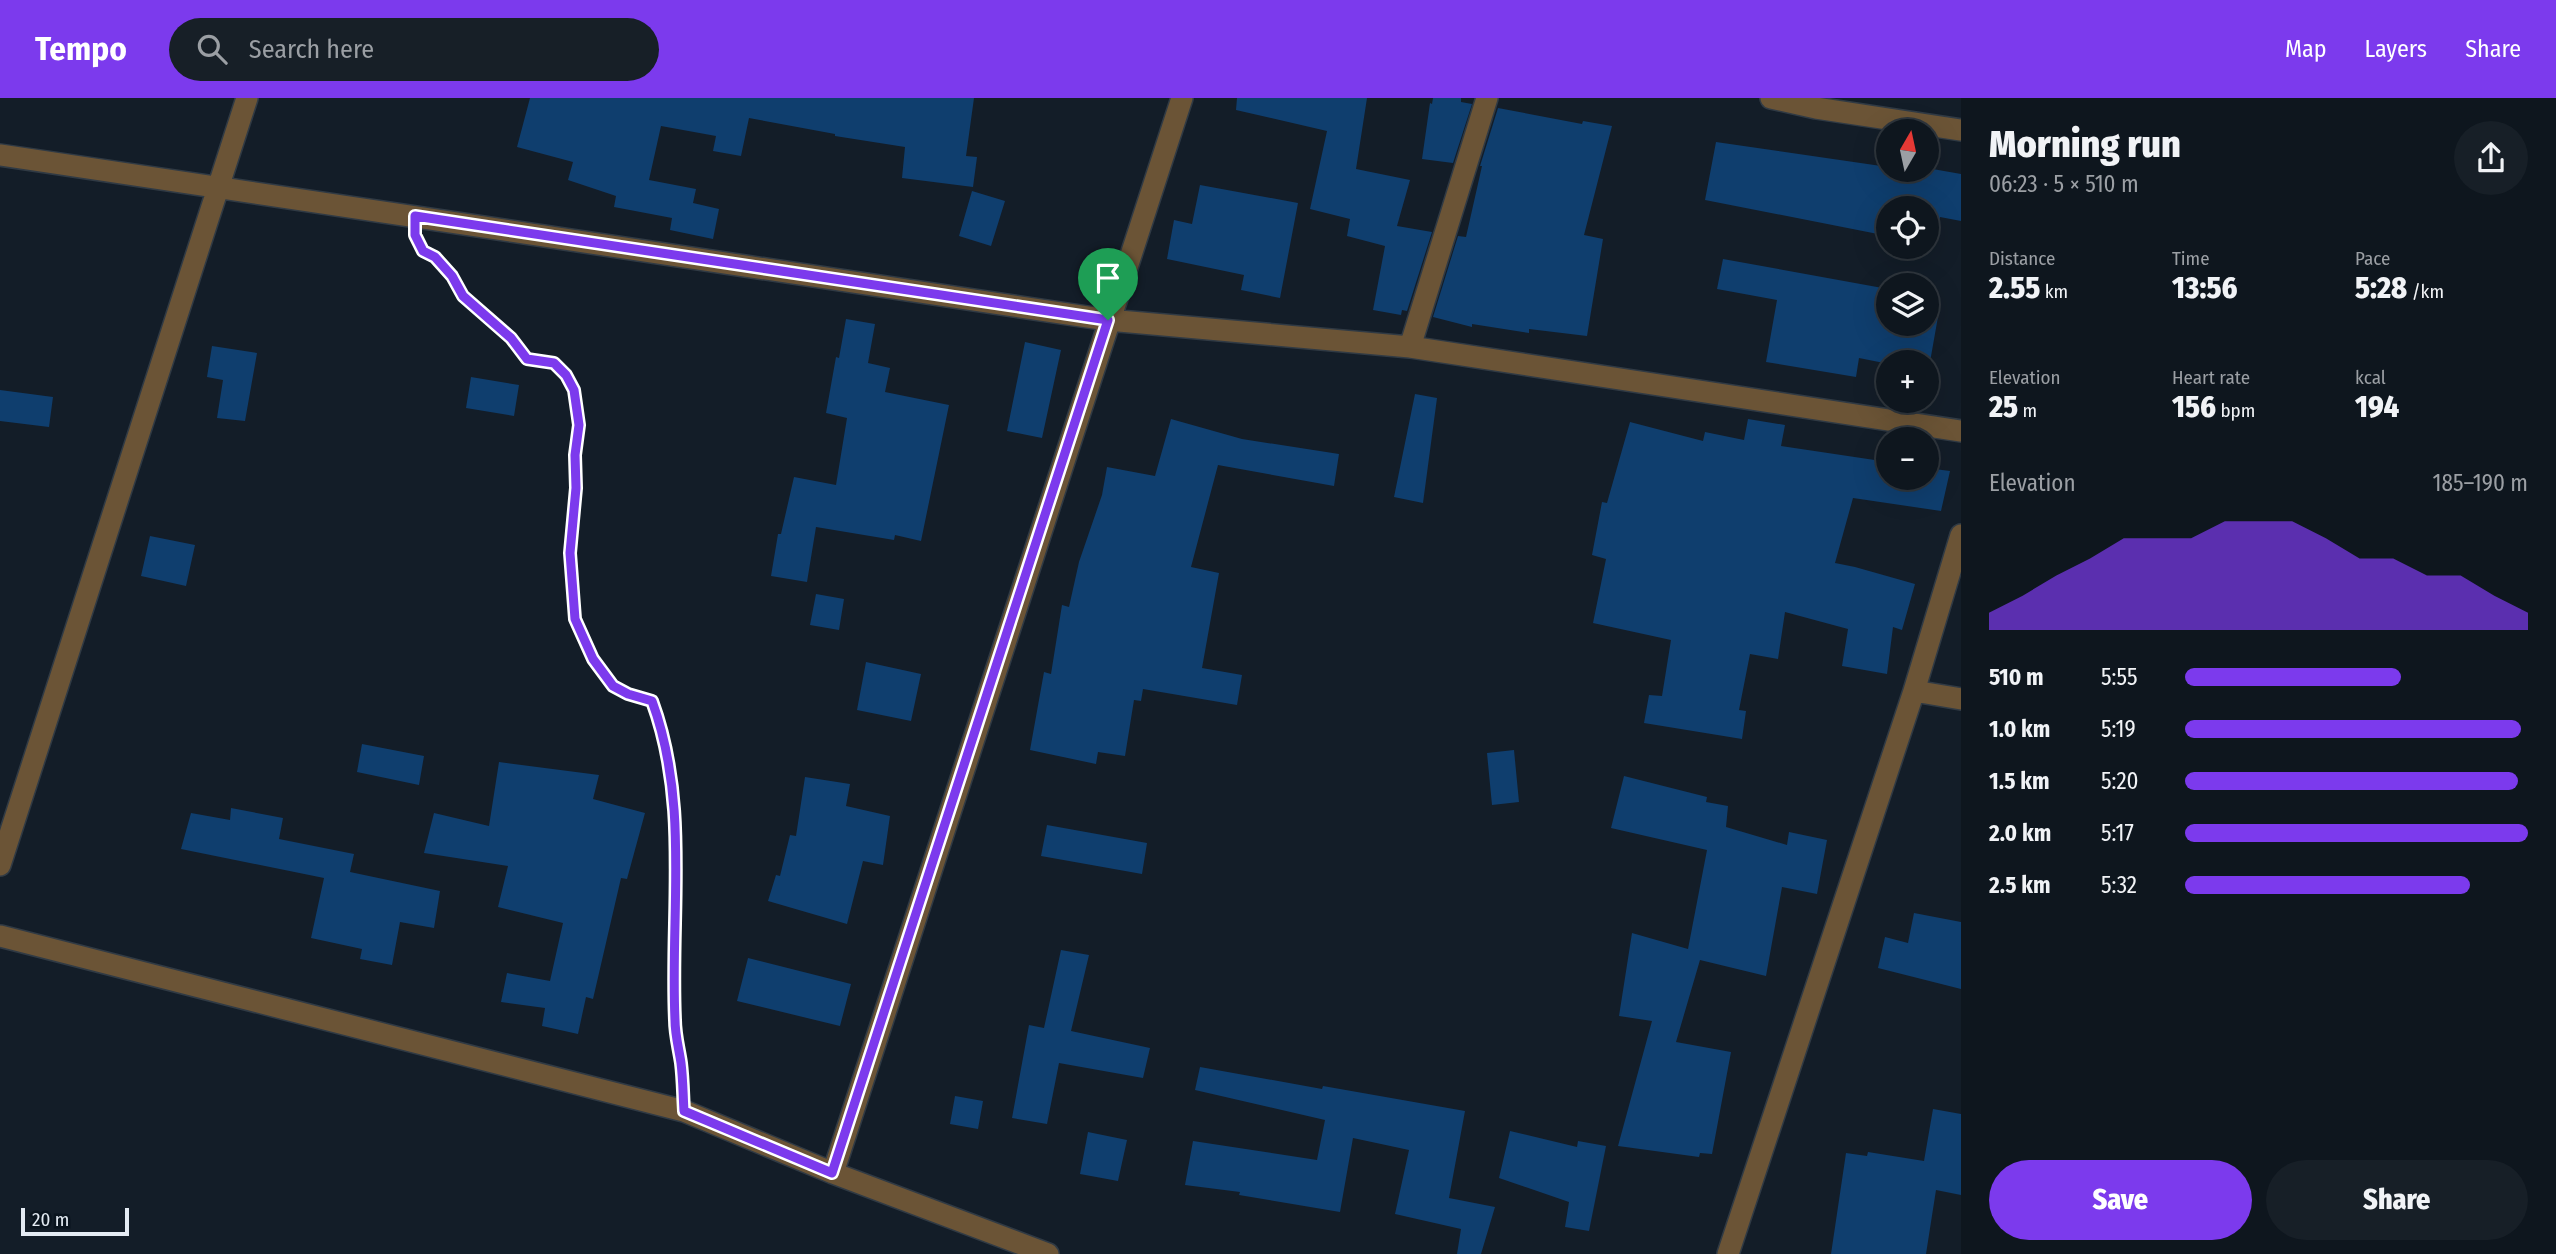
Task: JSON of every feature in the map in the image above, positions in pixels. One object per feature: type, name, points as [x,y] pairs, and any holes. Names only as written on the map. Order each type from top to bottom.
[{"type":"street","points":[[0,865],[247,98]]},
{"type":"street","points":[[832,1173],[1182,98]]},
{"type":"street","points":[[1410,347],[1487,98]]},
{"type":"street","points":[[1771,98],[1818,103],[1961,131]]},
{"type":"street","points":[[0,155],[1108,320],[1410,347],[1961,431]]},
{"type":"street","points":[[1728,1254],[1914,691],[1961,535]]},
{"type":"street","points":[[1914,691],[1961,699]]},
{"type":"street","points":[[0,936],[684,1111],[832,1173],[1048,1254]]},
{"type":"path","points":[[415,216],[415,235],[423,251],[435,257],[452,276],[463,296],[511,338],[527,359],[554,363],[566,375],[574,390],[579,425],[570,553],[575,619],[593,659],[613,686],[652,701],[660,724],[671,776],[677,874],[675,1022],[684,1111]]},
{"type":"building","points":[[530,98],[974,98],[966,156],[977,157],[973,187],[902,178],[905,147],[749,118],[741,156],[713,151],[716,136],[661,126],[649,180],[696,189],[693,203],[719,209],[713,239],[670,230],[672,218],[614,207],[616,196],[568,180],[573,162],[517,147]]},
{"type":"building","points":[[1237,98],[1367,98],[1356,169],[1410,180],[1397,226],[1432,232],[1407,311],[1402,310],[1401,315],[1373,310],[1385,246],[1347,236],[1350,219],[1310,209],[1327,131],[1236,110]]},
{"type":"building","points":[[1433,98],[1461,98],[1461,102],[1472,104],[1453,163],[1422,159]]},
{"type":"building","points":[[1498,108],[1582,124],[1583,121],[1612,126],[1584,235],[1603,239],[1587,336],[1529,329],[1529,333],[1472,324],[1472,327],[1433,317],[1458,236],[1466,237],[1480,166]]},
{"type":"building","points":[[1716,142],[1876,165],[1876,182],[1939,182],[1939,170],[1961,174],[1961,221],[1940,217],[1939,223],[1939,196],[1876,196],[1876,234],[1705,200]]},
{"type":"building","points":[[1200,185],[1298,203],[1280,298],[1241,290],[1244,275],[1167,259],[1174,220],[1192,224]]},
{"type":"building","points":[[972,191],[1005,201],[991,246],[959,236]]},
{"type":"building","points":[[1723,259],[1876,287],[1876,336],[1935,336],[1932,350],[1876,350],[1876,361],[1859,358],[1856,377],[1766,362],[1777,300],[1717,289]]},
{"type":"building","points":[[846,319],[875,324],[868,363],[890,368],[885,392],[949,405],[921,541],[895,535],[894,540],[816,527],[807,582],[771,576],[778,534],[781,534],[794,477],[836,485],[847,418],[826,413]]},
{"type":"building","points":[[1025,342],[1061,350],[1042,438],[1007,431]]},
{"type":"building","points":[[212,346],[257,353],[245,421],[217,418],[223,380],[207,377]]},
{"type":"building","points":[[471,377],[519,385],[514,416],[466,408]]},
{"type":"building","points":[[0,390],[53,397],[49,427],[0,421]]},
{"type":"building","points":[[1415,394],[1437,398],[1423,503],[1394,497]]},
{"type":"building","points":[[1171,419],[1242,439],[1339,454],[1334,486],[1218,465],[1191,567],[1219,573],[1202,668],[1242,675],[1237,705],[1143,689],[1141,701],[1134,700],[1125,756],[1098,752],[1096,764],[1030,750],[1044,672],[1051,674],[1062,605],[1069,607],[1079,562],[1102,495],[1107,467],[1155,476]]},
{"type":"building","points":[[1748,419],[1785,425],[1781,446],[1876,460],[1876,490],[1939,490],[1939,470],[1950,471],[1941,511],[1853,498],[1835,563],[1915,584],[1902,630],[1893,627],[1887,674],[1842,666],[1848,629],[1785,612],[1778,659],[1750,654],[1739,710],[1746,711],[1742,739],[1644,723],[1649,695],[1662,696],[1671,640],[1593,623],[1606,559],[1592,555],[1602,502],[1607,503],[1630,422],[1703,441],[1705,432],[1744,440]]},
{"type":"building","points":[[150,536],[195,545],[186,586],[141,576]]},
{"type":"building","points":[[816,594],[844,599],[839,630],[810,625]]},
{"type":"building","points":[[866,662],[921,674],[911,721],[857,710]]},
{"type":"building","points":[[362,744],[424,756],[419,785],[357,772]]},
{"type":"building","points":[[1514,750],[1519,802],[1492,805],[1487,753]]},
{"type":"building","points":[[499,762],[599,775],[593,799],[645,813],[627,879],[621,878],[593,999],[586,997],[578,1034],[542,1026],[545,1008],[501,1002],[507,973],[550,981],[563,923],[498,907],[508,866],[424,853],[434,813],[489,826]]},
{"type":"building","points":[[1624,776],[1707,797],[1706,802],[1728,806],[1726,827],[1787,845],[1789,832],[1827,840],[1817,894],[1782,887],[1766,976],[1700,960],[1676,1042],[1731,1052],[1712,1154],[1700,1153],[1699,1157],[1618,1146],[1652,1021],[1619,1016],[1632,933],[1688,949],[1707,850],[1611,828]]},
{"type":"building","points":[[805,777],[850,784],[846,806],[890,816],[883,865],[863,861],[847,924],[768,901],[776,875],[780,876],[790,835],[796,836]]},
{"type":"building","points":[[231,808],[283,818],[279,839],[354,854],[350,872],[440,891],[434,928],[400,922],[392,965],[360,959],[362,949],[311,938],[324,878],[181,849],[191,813],[230,820]]},
{"type":"building","points":[[1047,825],[1147,843],[1142,874],[1041,856]]},
{"type":"building","points":[[1914,913],[1961,922],[1961,989],[1878,968],[1885,937],[1908,943]]},
{"type":"building","points":[[1061,950],[1089,955],[1071,1031],[1150,1048],[1143,1078],[1059,1063],[1047,1124],[1012,1118],[1029,1025],[1044,1028]]},
{"type":"building","points":[[748,958],[851,984],[840,1026],[737,1001]]},
{"type":"building","points":[[1200,1067],[1465,1111],[1449,1198],[1495,1207],[1481,1254],[1457,1254],[1461,1229],[1395,1214],[1409,1150],[1353,1138],[1340,1212],[1239,1195],[1240,1192],[1185,1185],[1193,1141],[1317,1160],[1325,1120],[1195,1090]]},
{"type":"building","points":[[955,1096],[983,1101],[978,1129],[950,1124]]},
{"type":"building","points":[[1933,1109],[1961,1114],[1961,1195],[1936,1190],[1926,1254],[1831,1254],[1846,1153],[1867,1156],[1868,1152],[1924,1161]]},
{"type":"building","points":[[1510,1131],[1577,1147],[1578,1141],[1606,1146],[1589,1231],[1565,1227],[1569,1202],[1499,1178]]},
{"type":"building","points":[[1088,1132],[1127,1140],[1118,1181],[1080,1174]]},
{"type":"route","points":[[415,216],[1108,320],[832,1173],[684,1111],[675,1022],[677,874],[673,785],[660,724],[652,701],[613,686],[593,659],[575,619],[570,553],[579,425],[574,390],[566,375],[554,363],[527,359],[511,338],[463,296],[452,276],[435,257],[423,251],[415,235],[415,216]]}]
